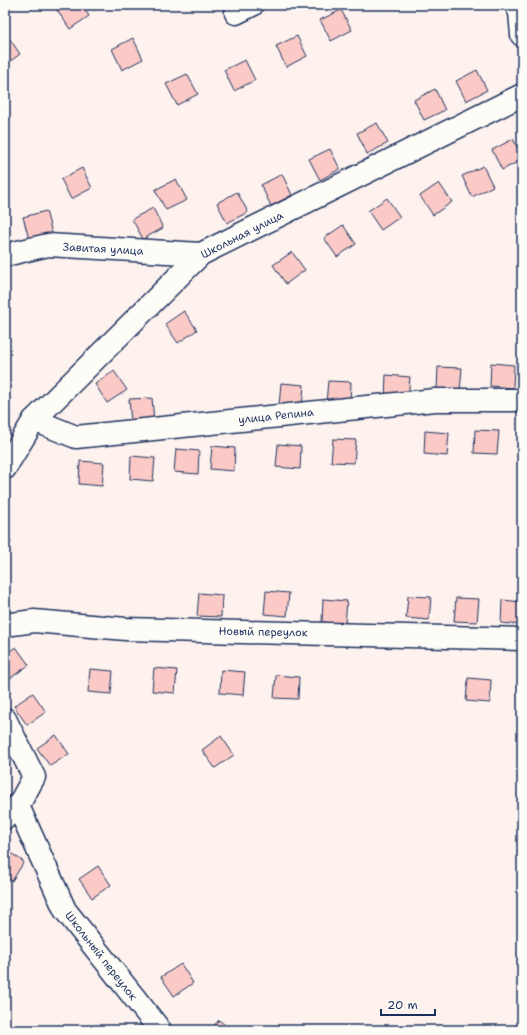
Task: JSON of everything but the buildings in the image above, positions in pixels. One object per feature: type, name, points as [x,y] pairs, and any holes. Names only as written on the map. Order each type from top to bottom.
[{"type":"street","points":[[516,5],[520,12],[522,35]]},
{"type":"street","name":"Школьная улица","points":[[5,468],[34,420],[201,254],[522,95]]},
{"type":"street","name":"Завитая улица","points":[[5,254],[48,245],[201,254]]},
{"type":"street","name":"улица Репина","points":[[34,420],[76,436],[435,400],[522,400]]},
{"type":"street","name":"Новый переулок","points":[[5,625],[34,620],[126,629],[522,639]]},
{"type":"street","points":[[5,719],[34,777],[11,812]]},
{"type":"street","name":"Школьный переулок","points":[[11,812],[65,910],[160,1030]]}]
